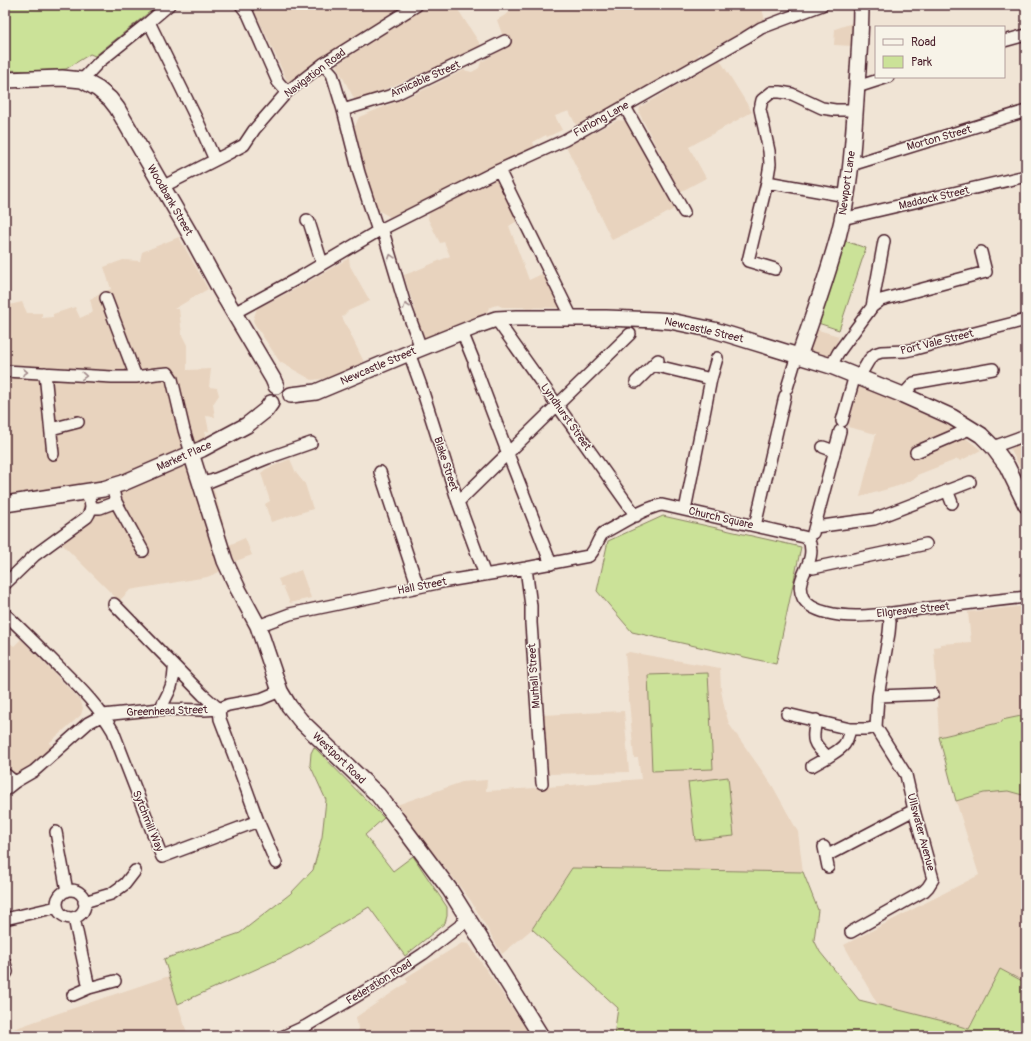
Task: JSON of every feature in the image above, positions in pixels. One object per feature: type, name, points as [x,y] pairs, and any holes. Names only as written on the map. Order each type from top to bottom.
[{"type":"main road","name":"Newport Lane","points":[[798,355],[819,297],[838,237],[842,219],[851,165],[861,5]]},
{"type":"main road","name":"Woodbank Street","points":[[10,79],[62,78],[82,80],[98,89],[110,99],[117,108],[276,386]]},
{"type":"main road","name":"Newcastle Street","points":[[291,395],[316,392],[415,350],[496,319],[572,318],[670,321],[714,330],[831,366],[952,416],[972,428],[993,446],[1007,466],[1025,499]]},
{"type":"main road","points":[[276,386],[285,386],[291,395],[289,402],[284,406],[277,407],[271,403],[269,393],[271,389],[276,386]]},
{"type":"main road","name":"Market Place","points":[[5,504],[87,492],[122,483],[202,449],[247,425],[266,410],[271,403]]},
{"type":"main road","name":"Westport Road","points":[[191,453],[225,561],[258,626],[280,691],[289,706],[301,721],[378,795],[450,890],[541,1036]]},
{"type":"street","points":[[82,80],[99,62],[169,5]]},
{"type":"street","points":[[241,5],[248,14],[278,82],[287,92]]},
{"type":"street","name":"Navigation Road","points":[[162,187],[244,145],[254,130],[287,92],[323,64],[417,5]]},
{"type":"street","name":"Furlong Lane","points":[[234,313],[302,276],[380,229],[499,170],[565,140],[761,28],[817,6]]},
{"type":"street","points":[[149,22],[215,160]]},
{"type":"street","points":[[1005,41],[1026,35]]},
{"type":"street","name":"Amicable Street","points":[[343,110],[396,94],[505,41]]},
{"type":"street","name":"Blake Street","points":[[323,64],[332,74],[359,173],[380,229],[405,305],[421,386],[458,502],[485,575]]},
{"type":"street","points":[[857,87],[885,78]]},
{"type":"street","points":[[775,268],[748,261],[770,164],[769,151],[760,109],[762,100],[772,92],[780,92],[792,94],[822,108],[835,110],[855,110]]},
{"type":"street","points":[[624,106],[684,205]]},
{"type":"street","name":"Morton Street","points":[[851,165],[1026,111]]},
{"type":"street","points":[[499,170],[572,318]]},
{"type":"street","name":"Maddock Street","points":[[842,219],[1026,176]]},
{"type":"street","points":[[767,182],[846,196]]},
{"type":"street","points":[[307,220],[309,222],[322,263]]},
{"type":"street","points":[[872,307],[884,241]]},
{"type":"street","points":[[831,366],[838,353],[872,307],[881,300],[986,272],[981,252]]},
{"type":"street","points":[[105,302],[136,377]]},
{"type":"street","name":"Lyndhurst Street","points":[[496,319],[636,516]]},
{"type":"street","name":"Port Vale Street","points":[[809,540],[813,534],[834,451],[857,376],[875,354],[881,352],[915,349],[1026,320]]},
{"type":"street","points":[[462,332],[551,564]]},
{"type":"street","points":[[458,502],[630,334]]},
{"type":"street","points":[[755,526],[786,392],[798,355]]},
{"type":"street","points":[[685,510],[711,379],[717,358]]},
{"type":"street","points":[[636,382],[656,362],[711,379]]},
{"type":"street","points":[[903,395],[914,383],[993,369]]},
{"type":"street","points":[[5,371],[112,378],[168,374],[172,379],[191,453]]},
{"type":"street","points":[[45,373],[53,454]]},
{"type":"street","points":[[51,429],[78,422]]},
{"type":"street","points":[[916,452],[972,428]]},
{"type":"street","points":[[993,446],[1026,435]]},
{"type":"street","points":[[200,483],[211,481],[278,454],[311,443]]},
{"type":"street","points":[[823,447],[834,451]]},
{"type":"street","points":[[380,472],[418,587]]},
{"type":"street","points":[[815,527],[874,519],[970,482]]},
{"type":"street","points":[[112,486],[116,502],[143,551]]},
{"type":"street","points":[[947,490],[952,503]]},
{"type":"street","points":[[5,584],[36,555],[87,517],[92,508],[87,492]]},
{"type":"street","points":[[92,508],[100,508],[116,502]]},
{"type":"street","name":"Church Square","points":[[589,556],[593,552],[599,538],[603,533],[658,505],[804,537],[809,540]]},
{"type":"street","points":[[809,540],[811,553],[808,566],[813,568],[926,544]]},
{"type":"street","name":"Hall Street","points":[[258,626],[290,614],[447,581],[551,564],[589,556]]},
{"type":"street","name":"Ellgreave Street","points":[[808,566],[800,582],[800,590],[804,600],[810,606],[829,613],[856,616],[1026,597]]},
{"type":"street","name":"Murhall Street","points":[[526,568],[531,606],[542,783]]},
{"type":"street","points":[[117,611],[203,695],[220,708],[220,719],[258,821],[276,863]]},
{"type":"street","points":[[787,714],[850,729],[868,729],[876,727],[878,696],[889,633],[890,622],[888,613]]},
{"type":"street","points":[[5,614],[87,695],[103,715]]},
{"type":"street","points":[[160,710],[173,682],[174,666]]},
{"type":"street","name":"Greenhead Street","points":[[5,790],[15,782],[34,771],[88,723],[103,715],[160,710],[204,710],[220,708],[228,705],[261,699],[280,691]]},
{"type":"street","points":[[878,696],[927,696]]},
{"type":"street","name":"Sytchmill Way","points":[[103,715],[113,731],[162,856],[258,821]]},
{"type":"street","points":[[816,720],[813,735],[814,741],[828,757]]},
{"type":"street","name":"Ullswater Avenue","points":[[854,927],[924,891],[933,879],[906,775],[876,727]]},
{"type":"street","points":[[812,766],[845,745],[850,729]]},
{"type":"street","points":[[5,774],[15,782]]},
{"type":"street","points":[[828,867],[825,851],[914,810]]},
{"type":"street","points":[[56,832],[67,891]]},
{"type":"street","points":[[84,902],[111,894],[125,884],[135,871]]},
{"type":"street","points":[[72,890],[81,894],[85,905],[81,914],[74,918],[66,918],[57,907],[57,900],[59,896],[67,891],[72,890]]},
{"type":"street","points":[[5,918],[57,907]]},
{"type":"street","points":[[74,918],[89,988]]},
{"type":"street","name":"Federation Road","points":[[284,1036],[306,1026],[382,981],[423,954],[469,919]]},
{"type":"street","points":[[5,963],[7,972],[5,975]]},
{"type":"street","points":[[73,995],[89,988],[115,981]]},
{"type":"shaded area","points":[[251,5],[406,5],[351,39],[288,83]]},
{"type":"shaded area","points":[[428,5],[455,5],[482,47],[356,102],[336,65]]},
{"type":"shaded area","points":[[508,5],[761,5],[765,20],[726,43],[723,42],[714,47],[713,52],[707,55],[699,53],[696,62],[576,125],[569,111],[555,116],[562,130],[547,137],[546,135],[533,142],[535,148],[390,217],[376,209],[354,129],[359,117],[415,94],[464,70],[472,72],[479,68],[481,62],[509,47],[497,20],[510,12]]},
{"type":"shaded area","points":[[855,22],[853,46],[834,45],[835,29]]},
{"type":"shaded area","points":[[720,60],[752,112],[689,147],[706,178],[680,192],[639,113],[640,107]]},
{"type":"shaded area","points":[[618,120],[626,121],[674,209],[612,240],[566,146]]},
{"type":"shaded area","points":[[497,179],[517,221],[509,226],[529,280],[544,273],[561,308],[493,306],[489,308],[487,312],[428,337],[424,337],[404,275],[450,256],[444,242],[440,243],[428,219],[429,212]]},
{"type":"shaded area","points":[[179,237],[208,289],[174,309],[179,309],[182,335],[187,345],[187,370],[211,369],[209,387],[217,388],[219,395],[213,404],[215,417],[206,416],[209,431],[205,432],[207,440],[199,459],[215,493],[229,545],[245,538],[252,555],[236,561],[217,573],[207,577],[130,590],[119,601],[55,537],[83,513],[82,503],[68,499],[5,507],[5,306],[22,302],[27,313],[42,313],[42,318],[53,317],[53,314],[75,307],[80,318],[93,312],[90,299],[111,289],[104,267],[123,260],[140,261],[142,252]]},
{"type":"shaded area","points":[[349,258],[350,266],[370,301],[348,311],[342,317],[364,362],[331,378],[312,380],[280,362],[253,320],[257,308],[301,286]]},
{"type":"shaded area","points":[[811,328],[839,336],[830,362],[803,353]]},
{"type":"shaded area","points":[[859,385],[952,427],[981,450],[960,461],[958,459],[917,475],[916,478],[898,486],[860,497],[876,434],[848,427]]},
{"type":"shaded area","points":[[1026,441],[1026,478],[1010,449]]},
{"type":"shaded area","points":[[290,459],[296,473],[305,484],[313,509],[271,522],[265,504],[270,501],[261,473],[266,469]]},
{"type":"shaded area","points":[[301,570],[311,598],[290,603],[283,586],[281,586],[278,579]]},
{"type":"shaded area","points":[[1026,606],[1026,715],[939,737],[934,647],[940,646],[940,644],[971,642],[968,612]]},
{"type":"shaded area","points":[[21,639],[81,701],[83,708],[81,715],[49,743],[54,747],[19,775],[10,772],[5,768],[5,647],[10,643],[14,646]]},
{"type":"shaded area","points":[[629,652],[720,668],[721,690],[729,724],[772,785],[798,832],[803,872],[572,868],[532,929],[502,954],[471,901],[394,806],[462,782],[487,780],[486,791],[641,779],[638,758],[634,758],[625,654]]},
{"type":"shaded area","points":[[624,711],[629,772],[548,774],[543,715]]},
{"type":"shaded area","points":[[1009,791],[1026,796],[1026,983],[1000,969],[969,1029],[878,1005],[844,945],[979,875],[956,801],[984,793]]},
{"type":"shaded area","points":[[462,943],[469,944],[531,1036],[356,1036],[359,1034],[356,1017],[408,982],[405,978]]},
{"type":"shaded area","points":[[169,976],[188,1036],[5,1036],[5,1032]]},
{"type":"green space","points":[[5,5],[157,6],[95,56],[90,54],[66,69],[33,71],[5,70]]},
{"type":"green space","points":[[845,241],[866,248],[839,330],[818,323]]},
{"type":"green space","points":[[663,516],[801,547],[776,664],[632,632],[597,591],[608,541]]},
{"type":"green space","points":[[708,673],[713,769],[652,771],[648,675]]},
{"type":"green space","points":[[1026,715],[1026,796],[1008,791],[984,793],[956,801],[939,737]]},
{"type":"green space","points":[[314,747],[384,818],[365,835],[393,871],[413,856],[447,907],[445,923],[405,956],[369,907],[290,954],[178,1004],[164,959],[240,933],[290,894],[313,870],[322,837],[326,800],[310,765],[311,753]]},
{"type":"green space","points":[[728,777],[734,836],[695,840],[688,782]]},
{"type":"green space","points":[[572,868],[803,872],[818,910],[814,940],[820,952],[859,1000],[969,1029],[1000,969],[1026,983],[1026,1036],[614,1036],[618,1008],[532,929]]}]
